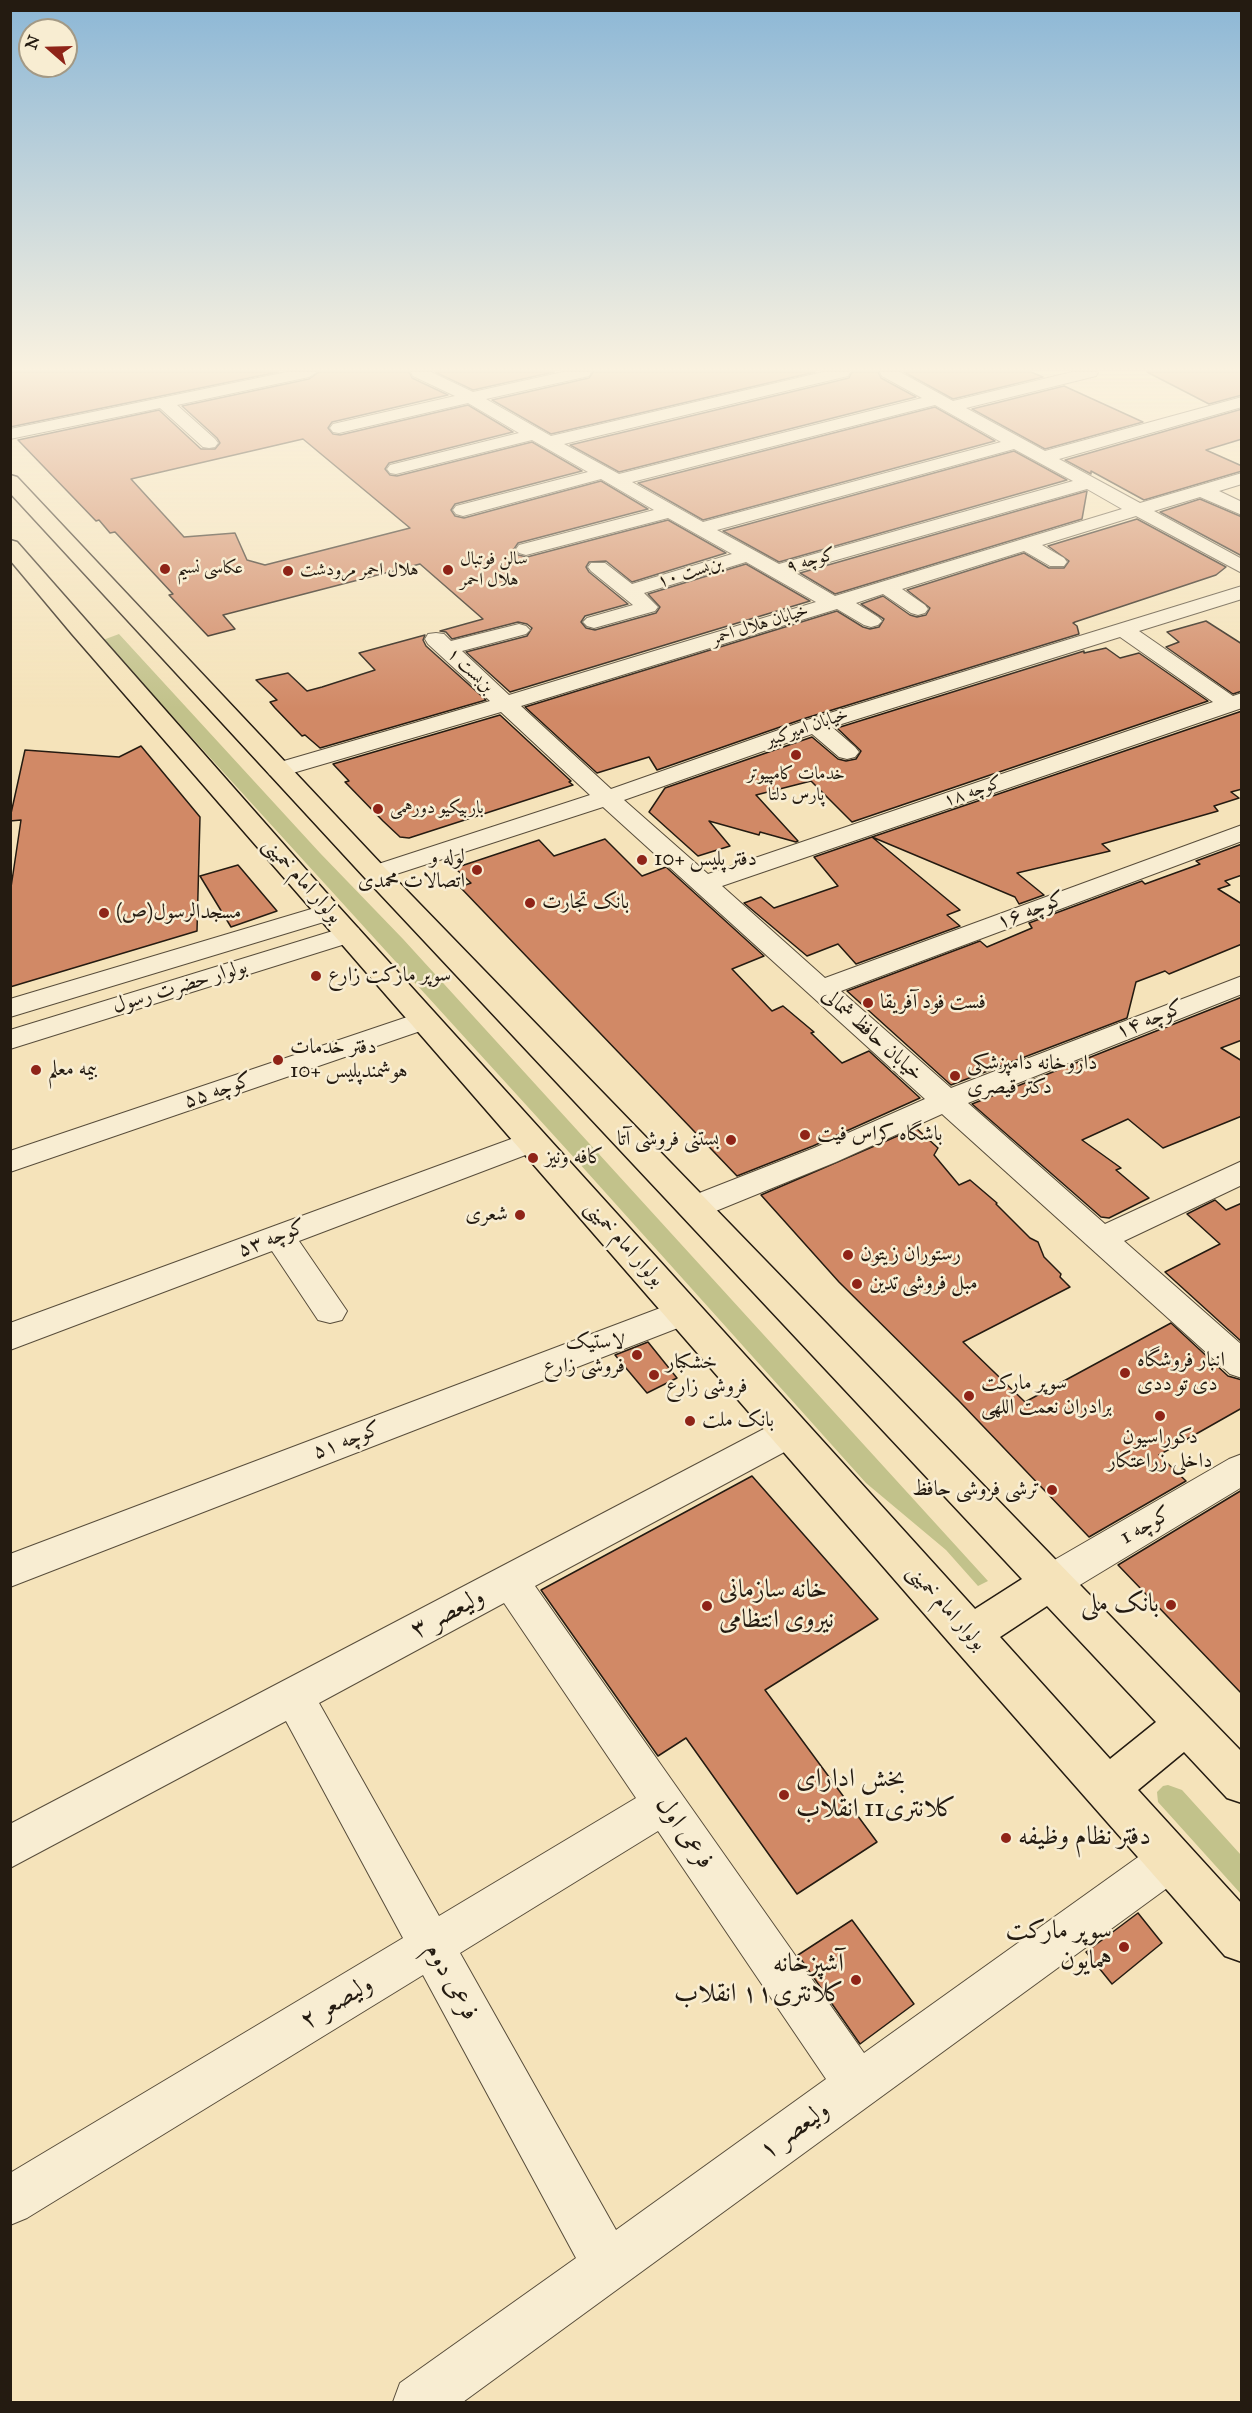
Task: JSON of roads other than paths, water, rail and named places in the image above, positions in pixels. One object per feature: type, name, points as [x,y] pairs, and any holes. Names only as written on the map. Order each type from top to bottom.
[{"type":"main road","name":"بولوار امام خمینی","points":[[12,485],[106,621],[339,923],[969,1635],[1242,1939]]},
{"type":"main road","name":"بولوار امام خمینی","points":[[10,546],[106,621],[278,770],[1242,1783]]},
{"type":"main road","points":[[969,1635],[1051,1582]]},
{"type":"main road","points":[[1107,1788],[1186,1724]]},
{"type":"street","points":[[463,510],[577,485]]},
{"type":"street","points":[[624,485],[871,621]]},
{"type":"street","points":[[701,528],[862,485]]},
{"type":"street","name":"کوچه ۹","points":[[777,571],[1081,485]]},
{"type":"street","points":[[1090,485],[1242,567]]},
{"type":"street","name":"خیابان هلال احمر","points":[[278,770],[503,704],[1219,485]]},
{"type":"street","points":[[1201,490],[1242,509]]},
{"type":"street","points":[[526,549],[671,511]]},
{"type":"street","points":[[1026,544],[1057,562]]},
{"type":"street","name":"بن‌بست ۱۰","points":[[630,591],[749,555]]},
{"type":"street","points":[[985,556],[1003,569]]},
{"type":"street","points":[[594,622],[648,607],[598,567]]},
{"type":"street","points":[[886,587],[918,609]]},
{"type":"street","name":"خیابان امیرکبیر","points":[[375,873],[607,798],[814,725],[1242,591]]},
{"type":"street","points":[[1122,629],[1236,702]]},
{"type":"street","name":"بن‌بست ۱","points":[[503,704],[441,644],[519,630]]},
{"type":"street","name":"کوچه ۱۸","points":[[704,885],[1236,702]]},
{"type":"street","name":"خیابان حافظ شمالی","points":[[503,704],[1242,1365]]},
{"type":"street","points":[[814,725],[847,752]]},
{"type":"street","name":"کوچه ۱۶","points":[[821,989],[1242,832]]},
{"type":"street","points":[[291,922],[307,947]]},
{"type":"street","name":"بولوار حضرت رسول","points":[[10,1008],[291,922],[339,923]]},
{"type":"street","name":"بولوار حضرت رسول","points":[[10,1040],[307,947],[339,923]]},
{"type":"street","name":"کوچه ۱۴","points":[[695,1207],[825,1155],[946,1101],[1231,988]]},
{"type":"street","name":"کوچه ۵۵","points":[[10,1162],[425,1020]]},
{"type":"street","name":"کوچه ۵۳","points":[[10,1337],[533,1141]]},
{"type":"street","points":[[1101,1239],[1242,1172]]},
{"type":"street","points":[[278,1236],[330,1311]]},
{"type":"street","name":"کوچه ۵۱","points":[[10,1570],[684,1312]]},
{"type":"street","name":"ولیعصر ۳","points":[[10,1847],[790,1432]]},
{"type":"street","name":"کوچه 1","points":[[1051,1582],[1242,1469]]},
{"type":"street","name":"فرعی اول","points":[[510,1581],[858,2085]]},
{"type":"street","name":"فرعی دوم","points":[[294,1697],[608,2266]]},
{"type":"street","name":"ولیصعر ۲","points":[[10,2201],[664,1804]]},
{"type":"street","name":"ولیعصر ۱","points":[[419,2403],[1170,1860]]},
{"type":"place","name":"عکاسی نسیم","points":[[165,569]]},
{"type":"place","name":"سالن فوتبال هلال احمر","points":[[448,570]]},
{"type":"place","name":"هلال احمر مرودشت","points":[[288,571]]},
{"type":"place","name":"خدمات کامپیوتر پارس دلتا","points":[[796,755]]},
{"type":"place","name":"باربیکیو دورهمی","points":[[378,809]]},
{"type":"place","name":"دفتر پلیس +10","points":[[642,860]]},
{"type":"place","name":"لوله و اتصالات محمدی","points":[[477,870]]},
{"type":"place","name":"بانک تجارت","points":[[530,903]]},
{"type":"place","name":"مسجدالرسول(ص)","points":[[104,913]]},
{"type":"place","name":"سوپر مارکت زارع","points":[[316,976]]},
{"type":"place","name":"فست فود آفریقا","points":[[868,1003]]},
{"type":"place","name":"دفتر خدمات هوشمندپلیس +10","points":[[278,1060]]},
{"type":"place","name":"بیمه معلم","points":[[36,1070]]},
{"type":"place","name":"داروخانه دامپزشکی دکتر قیصری","points":[[955,1076]]},
{"type":"place","name":"باشگاه کراس فیت","points":[[805,1135]]},
{"type":"place","name":"بستنی فروشی آتا","points":[[731,1140]]},
{"type":"place","name":"کافه ونیز","points":[[533,1158]]},
{"type":"place","name":"شعری","points":[[520,1215]]},
{"type":"place","name":"رستوران زیتون","points":[[848,1255]]},
{"type":"place","name":"مبل فروشی تدین","points":[[857,1284]]},
{"type":"place","name":"لاستیک فروشی زارع","points":[[637,1355]]},
{"type":"place","name":"انبار فروشگاه دی تو ددی","points":[[1125,1373]]},
{"type":"place","name":"خشکبار فروشی زارع","points":[[654,1375]]},
{"type":"place","name":"سوپر مارکت برادران نعمت اللهی","points":[[969,1396]]},
{"type":"place","name":"دکوراسیون داخلی زراعتکار","points":[[1160,1416]]},
{"type":"place","name":"بانک ملت","points":[[690,1421]]},
{"type":"place","name":"ترشی فروشی حافظ","points":[[1052,1490]]},
{"type":"place","name":"بانک ملی","points":[[1171,1605]]},
{"type":"place","name":"خانه سازمانی نیروی انتظامی","points":[[707,1606]]},
{"type":"place","name":"بخش ادارای کلانتری11 انقلاب","points":[[784,1795]]},
{"type":"place","name":"دفتر نظام وظیفه","points":[[1006,1838]]},
{"type":"place","name":"سوپر مارکت همایون","points":[[1124,1947]]},
{"type":"place","name":"آشپزخانه کلانتری۱۱ انقلاب","points":[[856,1980]]}]
